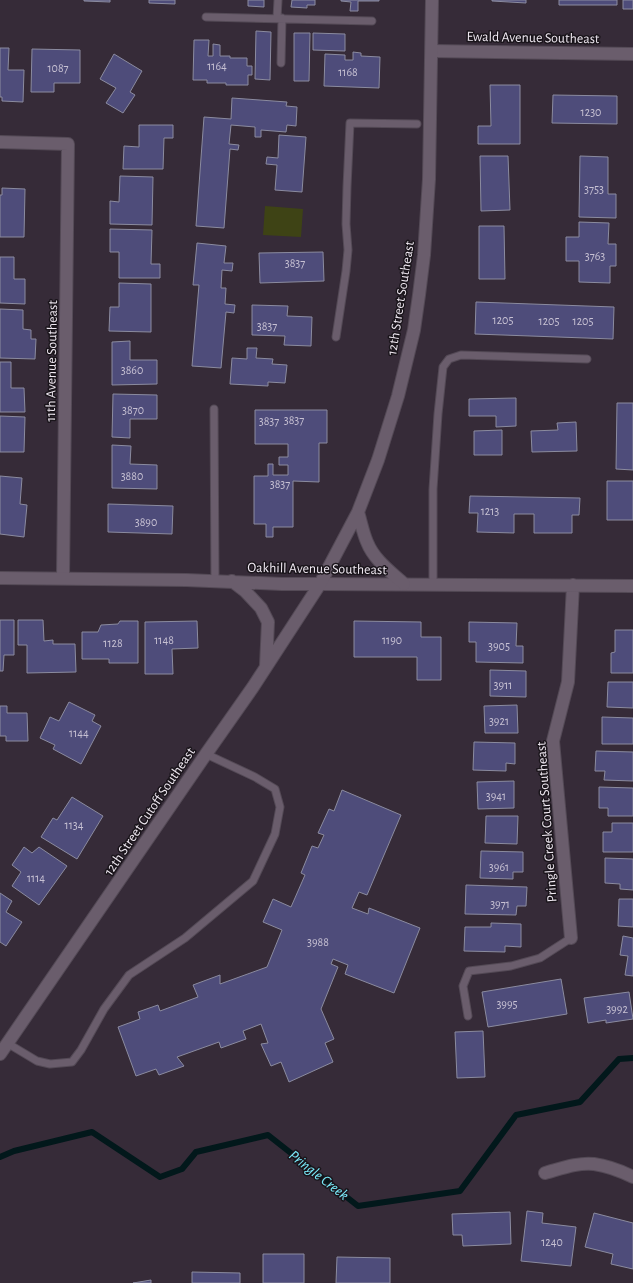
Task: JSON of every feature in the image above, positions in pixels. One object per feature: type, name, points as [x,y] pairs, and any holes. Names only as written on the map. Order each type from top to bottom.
[{"type":"street","name":"12th Street Southeast","points":[[320,584],[358,512],[390,425],[414,330],[424,254],[429,179],[432,0]]},
{"type":"street","name":"Ewald Avenue Southeast","points":[[432,51],[633,54]]},
{"type":"street","name":"11th Avenue Southeast","points":[[0,142],[68,144],[63,578]]},
{"type":"street","points":[[358,512],[366,542],[374,555],[404,584]]},
{"type":"street","name":"Oakhill Avenue Southeast","points":[[0,578],[232,581],[282,584],[633,586]]},
{"type":"street","points":[[232,581],[245,591],[261,608],[268,622],[266,667]]},
{"type":"street","name":"12th Street Cutoff Southeast","points":[[0,1054],[253,687],[320,584]]},
{"type":"street","name":"Pringle Creek Court Southeast","points":[[570,938],[553,741],[568,682],[573,585]]},
{"type":"street","points":[[545,1173],[578,1165],[594,1164],[620,1171],[633,1177]]},
{"type":"lane","points":[[278,0],[281,63]]},
{"type":"lane","points":[[206,17],[372,21]]},
{"type":"lane","points":[[336,337],[343,296],[348,250],[346,224],[350,123],[417,124]]},
{"type":"lane","points":[[433,584],[433,489],[442,367],[448,359],[461,355],[587,359]]},
{"type":"lane","points":[[214,409],[215,581]]},
{"type":"lane","points":[[7,1043],[37,1061],[50,1064],[72,1062],[81,1050],[104,1009],[129,974],[185,938],[253,881],[275,834],[280,807],[275,789],[255,777],[206,754]]},
{"type":"lane","points":[[468,1016],[464,986],[469,971],[511,966],[540,958],[570,938]]},
{"type":"green space","points":[[265,206],[303,209],[301,237],[263,235]]},
{"type":"building","points":[[110,0],[110,2],[84,1]]},
{"type":"building","points":[[149,0],[175,0],[175,4],[149,3]]},
{"type":"building","points":[[248,0],[264,0],[264,7],[248,6]]},
{"type":"building","points":[[292,0],[315,0],[315,5],[307,5],[307,8],[291,7]]},
{"type":"building","points":[[341,0],[379,1],[358,1],[358,11],[350,11],[351,2]]},
{"type":"building","points":[[526,0],[526,3],[492,1]]},
{"type":"building","points":[[559,0],[617,0],[617,5],[559,5]]},
{"type":"building","points":[[623,0],[633,0],[633,9],[623,9]]},
{"type":"building","points":[[256,31],[271,32],[270,80],[255,79]]},
{"type":"building","points":[[294,33],[310,33],[309,81],[294,81]]},
{"type":"building","points":[[313,33],[345,34],[345,51],[313,50]]},
{"type":"building","points":[[194,40],[209,40],[208,56],[213,56],[213,44],[220,45],[220,56],[230,56],[230,58],[247,58],[247,66],[252,66],[252,75],[248,75],[248,85],[226,85],[226,83],[207,83],[207,80],[193,80]]},
{"type":"building","points":[[0,48],[9,48],[8,70],[24,70],[23,102],[2,101],[2,97],[0,97]]},
{"type":"building","points":[[32,49],[80,50],[80,83],[54,83],[54,92],[31,92]]},
{"type":"building","points":[[353,52],[361,53],[361,56],[380,57],[379,88],[324,86],[325,54],[345,55],[345,60],[353,60]]},
{"type":"building","points":[[114,54],[142,71],[130,92],[135,95],[123,113],[106,103],[116,88],[100,79]]},
{"type":"building","points":[[490,85],[520,85],[520,144],[478,144],[478,126],[491,126]]},
{"type":"building","points":[[553,95],[617,96],[617,124],[552,123]]},
{"type":"building","points":[[232,98],[287,102],[286,106],[297,107],[296,126],[287,125],[286,132],[261,130],[261,137],[255,137],[255,127],[231,125],[229,144],[239,145],[238,150],[230,149],[224,228],[196,226],[204,117],[231,119]]},
{"type":"building","points":[[139,125],[173,125],[173,138],[164,138],[163,169],[123,169],[124,146],[139,147]]},
{"type":"building","points":[[279,135],[306,137],[302,192],[275,190],[277,165],[266,164],[267,157],[278,158]]},
{"type":"building","points":[[480,156],[508,156],[510,210],[481,211]]},
{"type":"building","points":[[580,156],[608,157],[608,194],[616,194],[616,218],[579,217]]},
{"type":"building","points":[[120,176],[153,177],[152,225],[110,224],[110,201],[119,202]]},
{"type":"building","points":[[2,188],[25,189],[24,237],[0,237],[0,195],[2,195]]},
{"type":"building","points":[[579,222],[609,223],[608,244],[616,244],[616,266],[610,266],[610,283],[579,282],[579,261],[566,261],[566,237],[579,237]]},
{"type":"building","points":[[479,226],[504,226],[505,279],[479,279]]},
{"type":"building","points":[[110,229],[152,230],[151,264],[160,264],[160,278],[119,278],[119,252],[110,252]]},
{"type":"building","points":[[197,243],[226,246],[224,263],[233,263],[232,271],[222,270],[221,288],[226,288],[225,304],[235,305],[234,313],[226,312],[221,368],[192,366],[199,285],[193,285]]},
{"type":"building","points":[[323,252],[324,281],[260,283],[259,253]]},
{"type":"building","points":[[0,257],[14,257],[14,279],[25,279],[25,304],[0,303]]},
{"type":"building","points":[[119,283],[151,284],[151,332],[109,331],[110,307],[119,307]]},
{"type":"building","points":[[476,302],[614,307],[613,339],[475,334]]},
{"type":"building","points":[[252,305],[288,306],[287,316],[312,317],[311,346],[284,345],[285,336],[252,335]]},
{"type":"building","points":[[0,309],[23,310],[23,329],[31,330],[31,339],[36,339],[35,359],[0,358]]},
{"type":"building","points":[[130,341],[130,360],[157,360],[157,384],[112,385],[112,342]]},
{"type":"building","points":[[247,348],[257,348],[256,358],[273,359],[272,364],[287,365],[285,383],[268,382],[268,386],[230,384],[232,358],[247,359]]},
{"type":"building","points":[[0,362],[11,362],[11,388],[24,388],[25,412],[0,412]]},
{"type":"building","points":[[113,394],[157,395],[157,419],[130,419],[130,438],[112,437]]},
{"type":"building","points":[[516,398],[516,426],[496,427],[496,416],[469,416],[469,399]]},
{"type":"building","points":[[617,403],[633,403],[633,470],[616,469]]},
{"type":"building","points":[[255,410],[327,410],[327,443],[319,443],[319,482],[293,481],[293,527],[273,527],[273,537],[266,537],[266,524],[254,524],[254,476],[268,476],[268,464],[273,464],[273,475],[288,475],[288,465],[279,465],[279,457],[288,457],[288,444],[255,444]]},
{"type":"building","points":[[0,416],[25,417],[24,452],[0,452]]},
{"type":"building","points":[[576,422],[577,451],[532,452],[531,431],[558,430],[557,423]]},
{"type":"building","points":[[502,430],[502,455],[474,455],[474,431]]},
{"type":"building","points":[[112,445],[131,446],[130,464],[157,465],[157,489],[112,488]]},
{"type":"building","points":[[0,476],[22,478],[20,504],[27,505],[24,537],[0,534]]},
{"type":"building","points":[[607,481],[633,481],[633,520],[607,520]]},
{"type":"building","points":[[470,496],[580,498],[579,515],[572,515],[572,533],[534,533],[534,514],[514,514],[514,533],[477,532],[478,513],[469,513]]},
{"type":"building","points":[[108,504],[173,506],[172,534],[108,532]]},
{"type":"building","points":[[0,620],[14,620],[14,655],[4,655],[3,671],[0,671]]},
{"type":"building","points":[[18,620],[43,620],[44,641],[53,640],[53,644],[75,644],[76,672],[27,673],[27,645],[18,645]]},
{"type":"building","points":[[120,621],[138,621],[138,663],[109,663],[109,659],[82,659],[82,632],[98,632],[101,625],[118,624]]},
{"type":"building","points":[[197,621],[198,648],[172,649],[173,674],[145,674],[145,622]]},
{"type":"building","points":[[354,621],[421,622],[421,637],[441,637],[441,680],[417,680],[417,657],[354,657]]},
{"type":"building","points":[[469,622],[517,623],[516,646],[523,646],[523,663],[476,662],[476,642],[469,642]]},
{"type":"building","points":[[615,630],[633,630],[633,673],[611,673],[611,653],[615,652]]},
{"type":"building","points":[[490,670],[526,671],[526,697],[490,696]]},
{"type":"building","points":[[608,682],[633,682],[633,708],[607,707]]},
{"type":"building","points":[[69,702],[95,715],[92,721],[101,726],[81,764],[53,749],[55,745],[40,738],[50,717],[59,721]]},
{"type":"building","points":[[517,705],[518,733],[485,733],[484,706]]},
{"type":"building","points":[[0,706],[7,706],[7,713],[27,713],[28,741],[6,741],[6,736],[0,736]]},
{"type":"building","points":[[602,717],[633,718],[633,744],[602,744]]},
{"type":"building","points":[[474,742],[515,743],[515,764],[506,763],[506,771],[473,770]]},
{"type":"building","points":[[596,751],[633,752],[633,781],[604,780],[605,771],[595,771]]},
{"type":"building","points":[[514,781],[514,808],[478,809],[477,782]]},
{"type":"building","points":[[599,787],[633,788],[633,816],[608,816],[608,808],[599,808]]},
{"type":"building","points":[[342,790],[401,815],[367,895],[359,892],[352,908],[368,914],[369,908],[420,928],[394,993],[345,974],[348,965],[333,959],[331,964],[338,967],[321,1009],[334,1039],[325,1043],[333,1062],[289,1082],[281,1062],[271,1066],[261,1044],[268,1043],[261,1024],[243,1031],[246,1039],[221,1048],[219,1042],[177,1057],[184,1066],[159,1075],[156,1069],[136,1076],[118,1027],[140,1019],[138,1012],[158,1005],[160,1011],[198,997],[193,985],[220,975],[220,984],[267,967],[282,930],[263,922],[273,899],[291,907],[305,875],[301,873],[312,846],[318,848],[324,835],[318,833],[329,809],[334,811]]},
{"type":"building","points":[[72,797],[103,816],[77,859],[41,837],[53,818],[57,820]]},
{"type":"building","points":[[486,816],[518,816],[517,844],[485,843]]},
{"type":"building","points":[[612,823],[633,823],[633,852],[603,852],[603,832],[612,832]]},
{"type":"building","points":[[24,847],[32,853],[39,847],[67,866],[39,905],[12,886],[21,872],[12,865]]},
{"type":"building","points":[[481,851],[523,852],[523,872],[513,872],[513,879],[480,878]]},
{"type":"building","points":[[605,858],[633,859],[633,890],[620,889],[620,884],[605,883]]},
{"type":"building","points":[[466,885],[527,887],[526,906],[517,906],[516,915],[465,914]]},
{"type":"building","points":[[0,893],[12,901],[6,912],[22,922],[6,946],[0,942]]},
{"type":"building","points":[[619,899],[633,899],[633,927],[618,926]]},
{"type":"building","points":[[491,923],[521,924],[521,947],[505,946],[505,952],[464,951],[465,927],[491,927]]},
{"type":"building","points":[[623,936],[633,938],[633,976],[625,975],[628,956],[620,955]]},
{"type":"building","points":[[561,979],[567,1014],[488,1027],[482,992]]},
{"type":"building","points":[[629,992],[633,1019],[606,1023],[606,1020],[588,1023],[584,998]]},
{"type":"building","points":[[483,1031],[485,1077],[457,1078],[455,1032]]},
{"type":"building","points":[[527,1211],[543,1213],[542,1223],[576,1227],[571,1266],[521,1261]]},
{"type":"building","points":[[510,1212],[511,1244],[463,1246],[462,1235],[453,1235],[452,1214]]},
{"type":"building","points":[[594,1213],[633,1223],[633,1269],[611,1264],[613,1254],[585,1247]]},
{"type":"building","points":[[263,1254],[304,1254],[304,1283],[263,1283]]},
{"type":"building","points":[[337,1257],[390,1258],[390,1283],[336,1283]]},
{"type":"building","points":[[192,1272],[240,1273],[240,1283],[192,1283]]},
{"type":"building","points":[[151,1280],[151,1283],[133,1283]]},
{"type":"waterway","name":"Pringle Creek","points":[[0,1157],[14,1151],[92,1132],[160,1177],[182,1169],[196,1152],[268,1135],[358,1206],[460,1191],[516,1115],[580,1102],[619,1059],[633,1058]]}]
